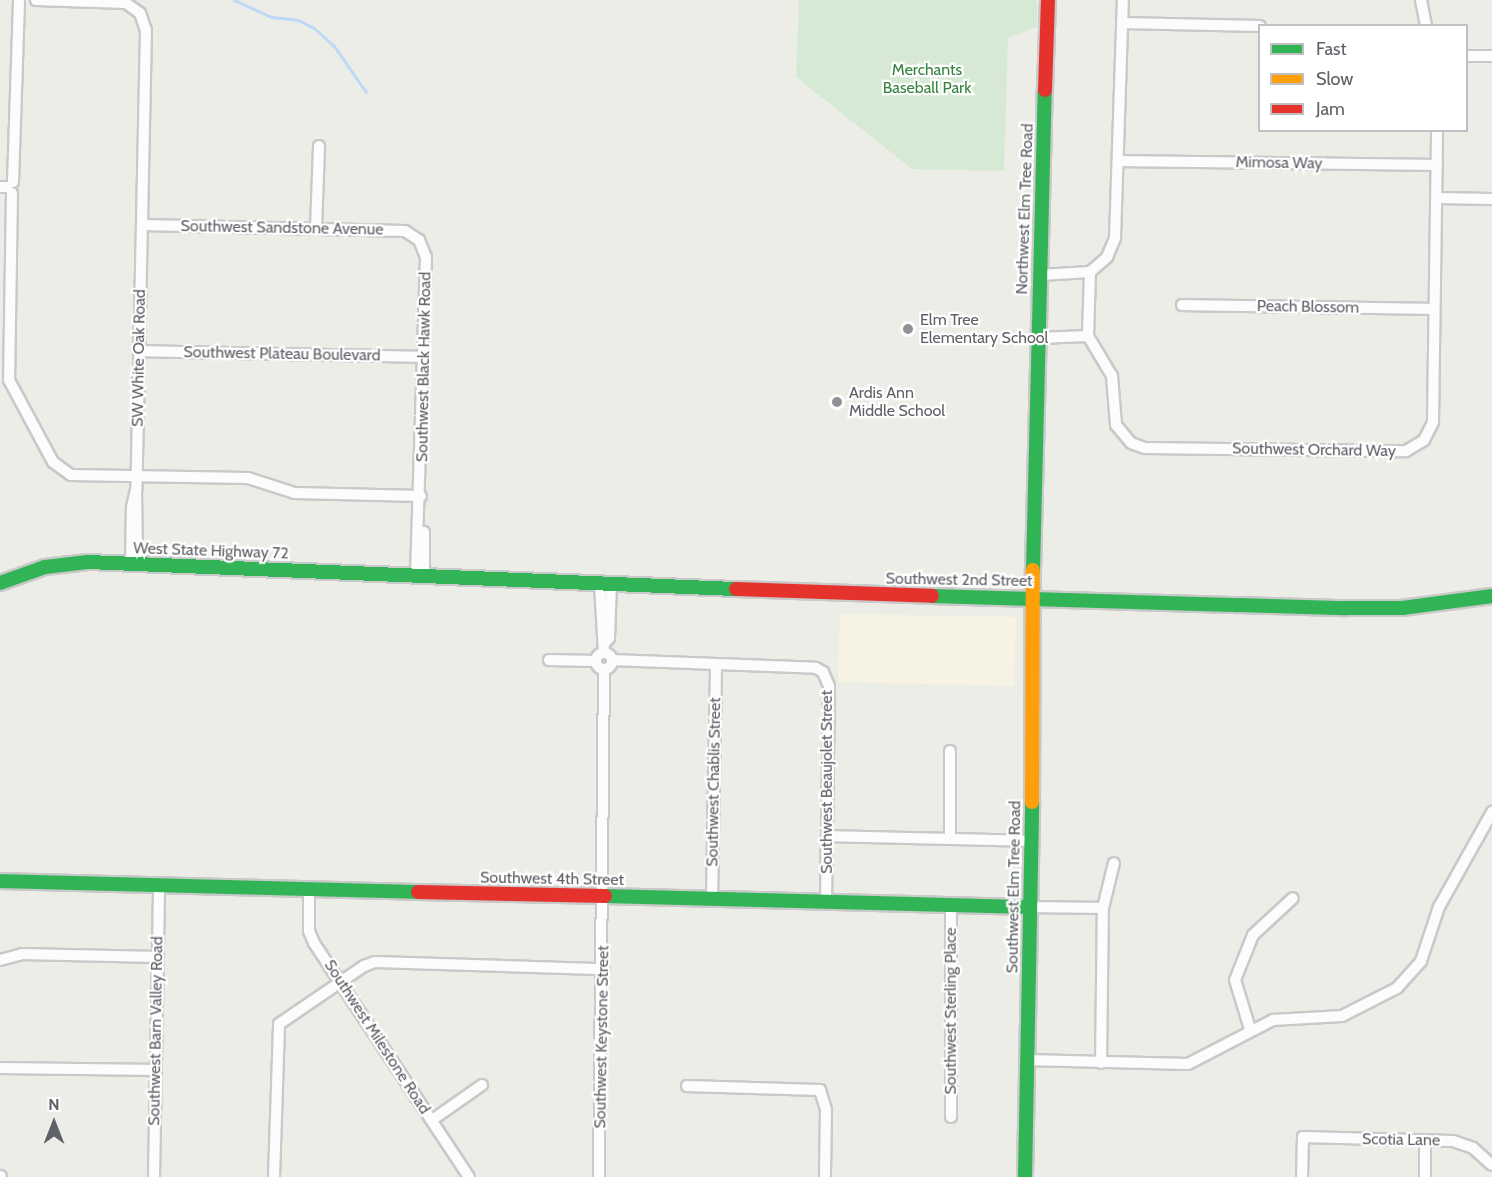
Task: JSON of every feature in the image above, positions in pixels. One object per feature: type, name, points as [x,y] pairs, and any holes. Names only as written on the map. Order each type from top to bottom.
[{"type":"street","points":[[19,0],[8,187],[9,380],[53,462],[71,475],[248,478],[295,492],[422,496]]},
{"type":"street","name":"SW White Oak Road","points":[[36,0],[126,3],[140,13],[146,30],[134,564]]},
{"type":"street","name":"Northwest Elm Tree Road","points":[[1034,598],[1038,338],[1048,0]]},
{"type":"street","points":[[1040,275],[1090,272],[1107,257],[1115,238],[1120,161],[1123,0]]},
{"type":"street","points":[[1421,0],[1426,24]]},
{"type":"street","points":[[1122,23],[1258,26]]},
{"type":"street","points":[[1468,56],[1492,56]]},
{"type":"street","name":"Southwest Orchard Way","points":[[1088,336],[1112,376],[1116,425],[1131,443],[1145,448],[1406,451],[1424,440],[1433,422],[1437,132]]},
{"type":"street","points":[[316,229],[319,146]]},
{"type":"street","name":"Mimosa Way","points":[[1120,161],[1437,165]]},
{"type":"street","points":[[1437,198],[1492,199]]},
{"type":"street","name":"Southwest Sandstone Avenue","points":[[142,225],[405,231],[419,240]]},
{"type":"street","name":"Southwest Black Hawk Road","points":[[419,240],[426,257],[420,576]]},
{"type":"street","points":[[1038,338],[1088,336],[1090,272]]},
{"type":"street","name":"Peach Blossom","points":[[1182,305],[1434,309]]},
{"type":"street","name":"Southwest Plateau Boulevard","points":[[139,351],[424,357]]},
{"type":"street","name":"West State Highway 72","points":[[0,584],[45,567],[88,562],[420,576]]},
{"type":"street","name":"Southwest 2nd Street","points":[[420,576],[1034,598],[1402,608],[1492,596]]},
{"type":"street","points":[[606,584],[600,637],[607,652]]},
{"type":"street","name":"Southwest Elm Tree Road","points":[[1025,1177],[1034,598]]},
{"type":"street","points":[[607,652],[716,664]]},
{"type":"street","points":[[549,660],[600,665],[607,652]]},
{"type":"street","name":"Southwest Beaujolet Street","points":[[716,664],[816,668],[824,672],[829,686],[826,902]]},
{"type":"street","name":"Southwest Chablis Street","points":[[712,899],[716,664]]},
{"type":"street","name":"Southwest Keystone Street","points":[[599,1177],[604,969],[601,896],[600,665]]},
{"type":"street","points":[[950,751],[950,839]]},
{"type":"street","points":[[1028,1060],[1188,1064],[1250,1029],[1273,1020],[1342,1016],[1397,988],[1421,961],[1439,907],[1492,812]]},
{"type":"street","points":[[828,836],[1032,842]]},
{"type":"street","points":[[1101,1063],[1103,908],[1114,863]]},
{"type":"street","name":"Southwest 4th Street","points":[[0,881],[1103,908]]},
{"type":"street","name":"Southwest Barn Valley Road","points":[[154,1177],[159,885]]},
{"type":"street","name":"Southwest Milestone Road","points":[[309,889],[309,932],[469,1177]]},
{"type":"street","points":[[1250,1029],[1235,980],[1253,935],[1293,898]]},
{"type":"street","name":"Southwest Sterling Place","points":[[951,905],[951,1117]]},
{"type":"street","points":[[0,960],[22,954],[158,957]]},
{"type":"street","points":[[274,1177],[276,1030],[288,1015],[340,981],[375,962],[604,969]]},
{"type":"street","points":[[0,1068],[156,1070]]},
{"type":"street","points":[[432,1120],[482,1085]]},
{"type":"street","points":[[687,1086],[820,1090],[824,1097],[825,1177]]},
{"type":"street","name":"Scotia Lane","points":[[1302,1177],[1303,1137],[1453,1141],[1473,1148],[1492,1165]]},
{"type":"street","points":[[1425,1142],[1425,1177]]},
{"type":"shaded area","points":[[840,614],[1016,617],[1014,686],[838,682]]},
{"type":"green space","name":"Merchants Baseball Park","points":[[799,0],[1037,0],[1037,27],[1008,38],[1004,171],[912,169],[796,77]]},
{"type":"waterway","points":[[234,0],[271,17],[298,20],[314,28],[334,46],[366,92]]},
{"type":"traffic: fast","points":[[1033,570],[1045,90]]},
{"type":"traffic: fast","points":[[0,583],[45,567],[88,562],[736,589]]},
{"type":"traffic: fast","points":[[932,596],[1346,608],[1402,608],[1492,596]]},
{"type":"traffic: fast","points":[[1025,1177],[1032,802]]},
{"type":"traffic: fast","points":[[0,881],[418,892]]},
{"type":"traffic: fast","points":[[605,896],[1030,907]]},
{"type":"traffic: slow","points":[[1032,802],[1033,570]]},
{"type":"traffic: jam","points":[[1045,90],[1048,0]]},
{"type":"traffic: jam","points":[[736,589],[932,596]]},
{"type":"traffic: jam","points":[[418,892],[605,896]]},
{"type":"place","name":"Elm Tree Elementary School","points":[[908,329]]},
{"type":"place","name":"Ardis Ann Middle School","points":[[837,402]]}]
